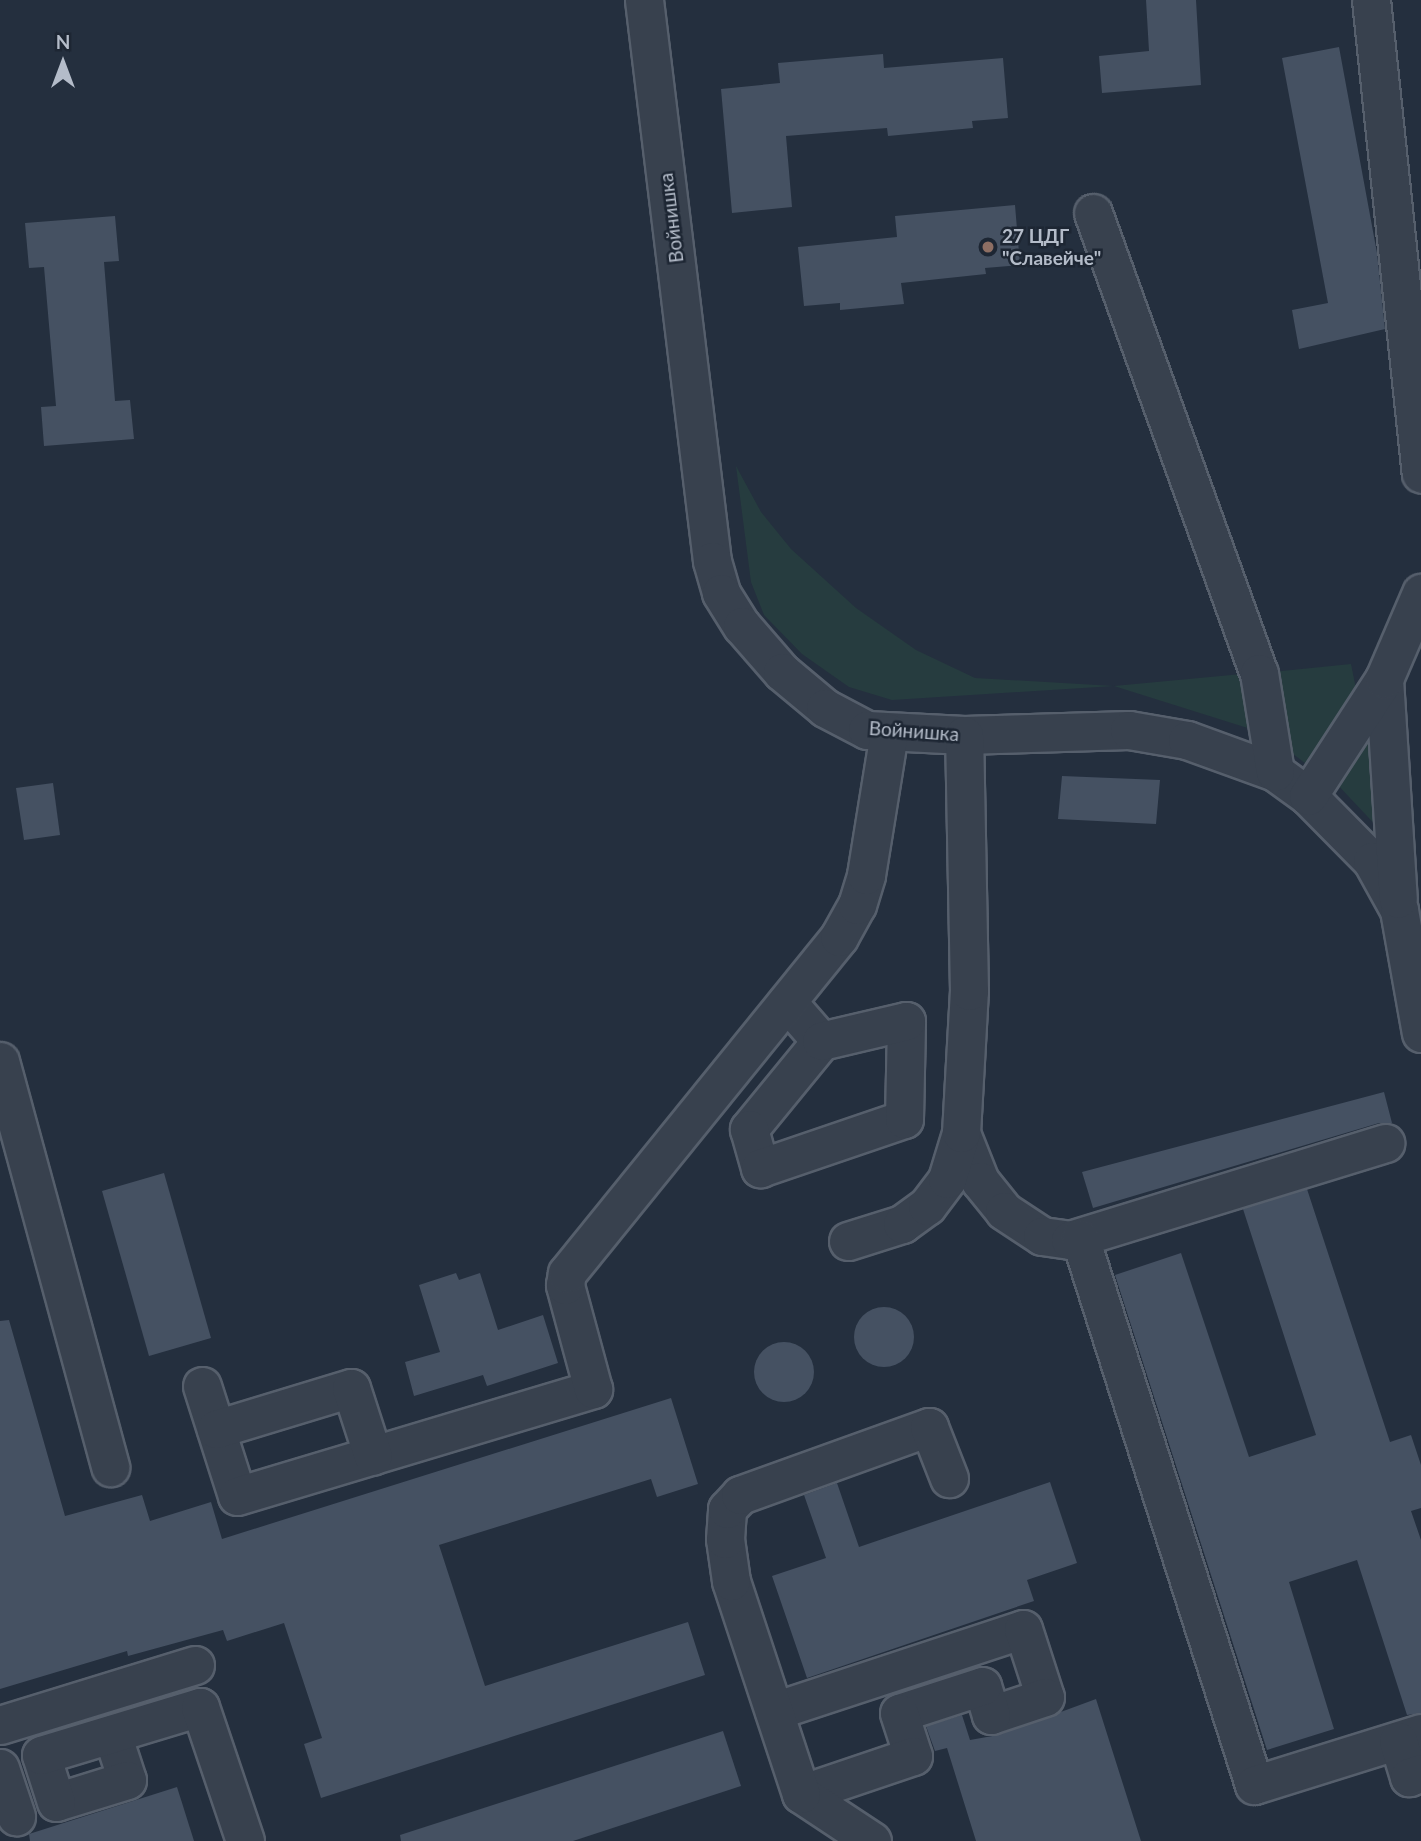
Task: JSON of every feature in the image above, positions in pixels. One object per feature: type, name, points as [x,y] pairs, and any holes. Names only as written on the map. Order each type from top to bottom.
[{"type":"street","name":"Войнишка","points":[[644,0],[712,561],[721,593],[742,626],[782,672],[849,723],[889,733],[964,735],[1129,730],[1187,740],[1275,772],[1308,796],[1372,861],[1399,910],[1421,1033]]},
{"type":"street","points":[[1371,0],[1421,473]]},
{"type":"street","points":[[1093,213],[1259,673],[1275,772]]},
{"type":"street","points":[[1308,796],[1384,678],[1421,601],[1421,593]]},
{"type":"street","points":[[1384,678],[1399,910]]},
{"type":"street","points":[[202,1386],[237,1496],[593,1389],[565,1285],[567,1273],[839,937],[858,905],[889,733]]},
{"type":"street","points":[[848,1241],[902,1224],[927,1206],[947,1179],[961,1133],[969,992],[964,735]]},
{"type":"street","points":[[786,1002],[821,1041]]},
{"type":"street","points":[[906,1021],[904,1119],[760,1168],[748,1129],[821,1041],[906,1021]]},
{"type":"street","points":[[0,1061],[110,1468]]},
{"type":"street","points":[[961,1133],[980,1181],[1010,1217],[1042,1236],[1080,1238],[1385,1143]]},
{"type":"street","points":[[1080,1238],[1254,1785],[1409,1737],[1409,1777],[1421,1773]]},
{"type":"street","points":[[216,1429],[351,1388],[373,1455]]},
{"type":"street","points":[[872,1841],[801,1794],[731,1581],[725,1539],[727,1509],[740,1495],[929,1427],[949,1478]]},
{"type":"street","points":[[774,1711],[1023,1629],[1038,1675],[1045,1697],[991,1715],[982,1686],[899,1713],[913,1756],[801,1794]]},
{"type":"street","points":[[0,1725],[195,1665]]},
{"type":"street","points":[[112,1734],[200,1707],[245,1841]]},
{"type":"street","points":[[0,1768],[16,1816]]},
{"type":"green space","points":[[736,466],[761,512],[791,549],[856,608],[916,650],[975,678],[1114,686],[892,700],[849,687],[802,654],[764,615],[751,582]]},
{"type":"green space","points":[[1351,664],[1357,694],[1310,767],[1284,747],[1272,672]]},
{"type":"green space","points":[[1242,674],[1254,730],[1114,686]]},
{"type":"green space","points":[[1377,712],[1383,833],[1334,781]]},
{"type":"building","points":[[1146,0],[1196,0],[1201,85],[1102,93],[1099,56],[1149,51]]},
{"type":"building","points":[[1339,47],[1377,253],[1385,329],[1299,349],[1292,310],[1328,303],[1282,58]]},
{"type":"building","points":[[883,54],[884,68],[1003,58],[1008,118],[972,121],[973,128],[888,136],[887,128],[786,136],[792,207],[732,213],[721,89],[780,83],[778,63]]},
{"type":"building","points":[[1015,205],[1020,265],[985,268],[986,274],[901,283],[904,304],[840,310],[840,303],[804,306],[798,247],[897,237],[895,216]]},
{"type":"building","points":[[115,216],[119,261],[104,262],[115,401],[130,400],[134,439],[44,446],[41,407],[56,406],[44,267],[29,268],[25,223]]},
{"type":"building","points":[[1062,776],[1160,780],[1156,824],[1058,819]]},
{"type":"building","points":[[53,783],[60,835],[24,840],[16,788]]},
{"type":"building","points":[[1384,1092],[1392,1123],[1379,1123],[1093,1208],[1082,1172]]},
{"type":"building","points":[[164,1173],[211,1338],[149,1356],[102,1191]]},
{"type":"building","points":[[1307,1189],[1390,1442],[1411,1435],[1421,1465],[1421,1508],[1411,1511],[1421,1540],[1421,1713],[1407,1715],[1357,1560],[1289,1582],[1334,1729],[1267,1750],[1115,1275],[1181,1253],[1249,1457],[1316,1435],[1243,1209]]},
{"type":"building","points":[[456,1273],[459,1280],[480,1273],[498,1330],[543,1315],[558,1363],[487,1386],[483,1375],[414,1396],[405,1362],[440,1352],[419,1285]]},
{"type":"building","points":[[878,1307],[890,1307],[909,1320],[914,1337],[912,1349],[901,1362],[890,1367],[878,1367],[859,1354],[854,1343],[854,1331],[867,1312]]},
{"type":"building","points":[[9,1320],[65,1516],[142,1495],[150,1521],[211,1502],[222,1539],[671,1398],[698,1484],[657,1497],[651,1479],[439,1545],[485,1686],[688,1622],[705,1675],[321,1798],[304,1744],[322,1738],[284,1623],[227,1641],[223,1630],[128,1656],[127,1651],[0,1689],[0,1321]]},
{"type":"building","points":[[778,1342],[790,1342],[809,1355],[814,1372],[812,1384],[801,1397],[790,1402],[778,1402],[759,1389],[754,1378],[754,1366],[767,1347]]},
{"type":"building","points":[[1050,1482],[1077,1563],[1027,1580],[1034,1601],[807,1678],[772,1576],[826,1558],[804,1495],[837,1483],[859,1547]]},
{"type":"building","points":[[1096,1699],[1141,1841],[976,1841],[947,1748],[935,1751],[926,1726],[962,1715],[970,1740],[998,1735]]},
{"type":"building","points":[[723,1731],[741,1786],[573,1841],[401,1841],[400,1835]]},
{"type":"building","points":[[177,1787],[194,1841],[30,1841],[29,1834]]},
{"type":"place","name":"27 ЦДГ \"Славейче\"","points":[[988,247]]}]
